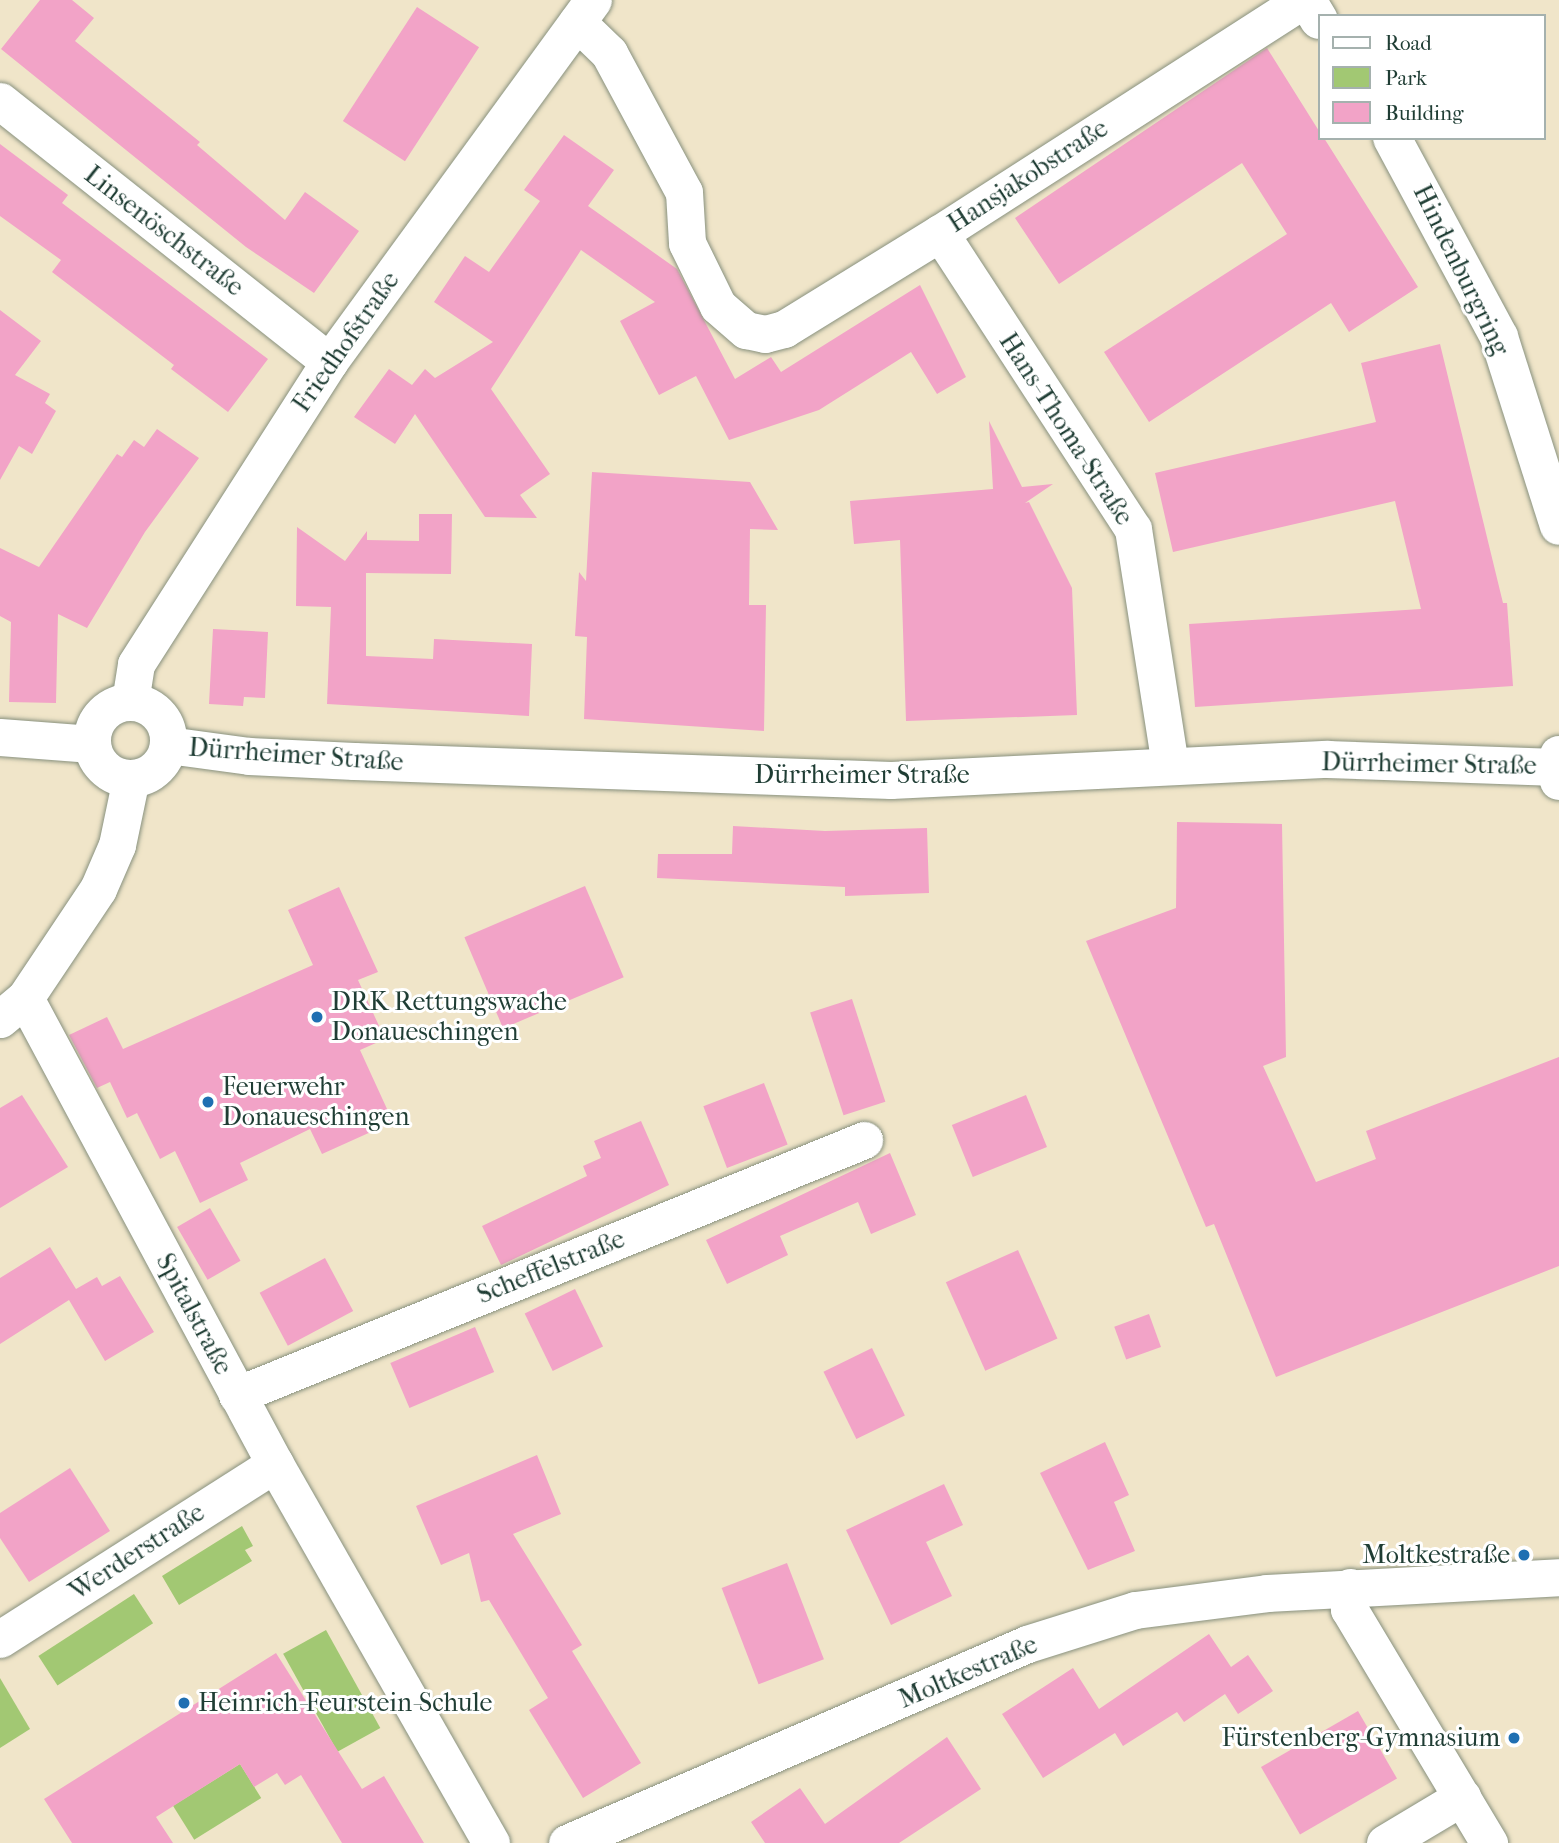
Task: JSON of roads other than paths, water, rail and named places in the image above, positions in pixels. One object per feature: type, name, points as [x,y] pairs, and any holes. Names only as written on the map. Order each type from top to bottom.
[{"type":"main road","points":[[1305,0],[1318,19]]},
{"type":"main road","name":"Hindenburgring","points":[[1393,140],[1499,337],[1559,526]]},
{"type":"street","name":"Hansjakobstraße","points":[[585,11],[684,192],[687,243],[718,306],[746,330],[765,334],[784,329],[940,233],[1305,0]]},
{"type":"street","name":"Friedhofstraße","points":[[130,702],[136,664],[329,362],[585,11]]},
{"type":"street","name":"Linsenöschstraße","points":[[0,101],[329,362]]},
{"type":"street","name":"Hans-Thoma-Straße","points":[[940,233],[1133,529],[1170,765]]},
{"type":"street","points":[[130,702],[159,715],[167,729],[168,745],[156,768],[131,778],[105,769],[92,744],[102,714],[130,702]]},
{"type":"street","points":[[0,737],[92,744]]},
{"type":"street","name":"Dürrheimer Straße","points":[[168,745],[354,761],[891,780],[1328,759],[1558,767]]},
{"type":"street","name":"Spitalstraße","points":[[131,778],[117,845],[98,889],[12,1008],[237,1395],[491,1843]]},
{"type":"street","name":"Scheffelstraße","points":[[237,1395],[864,1140]]},
{"type":"street","name":"Werderstraße","points":[[0,1639],[275,1464]]},
{"type":"street","name":"Moltkestraße","points":[[567,1843],[1027,1644],[1135,1610],[1267,1592],[1559,1577]]},
{"type":"street","points":[[1350,1587],[1349,1609],[1489,1843]]},
{"type":"street","points":[[1385,1843],[1462,1797]]},
{"type":"place","name":"DRK Rettungswache Donaueschingen","points":[[317,1017]]},
{"type":"place","name":"Feuerwehr Donaueschingen","points":[[208,1102]]},
{"type":"place","name":"Moltkestraße","points":[[1524,1555]]},
{"type":"place","name":"Heinrich-Feurstein-Schule","points":[[184,1703]]},
{"type":"place","name":"Fürstenberg-Gymnasium","points":[[1514,1738]]}]
